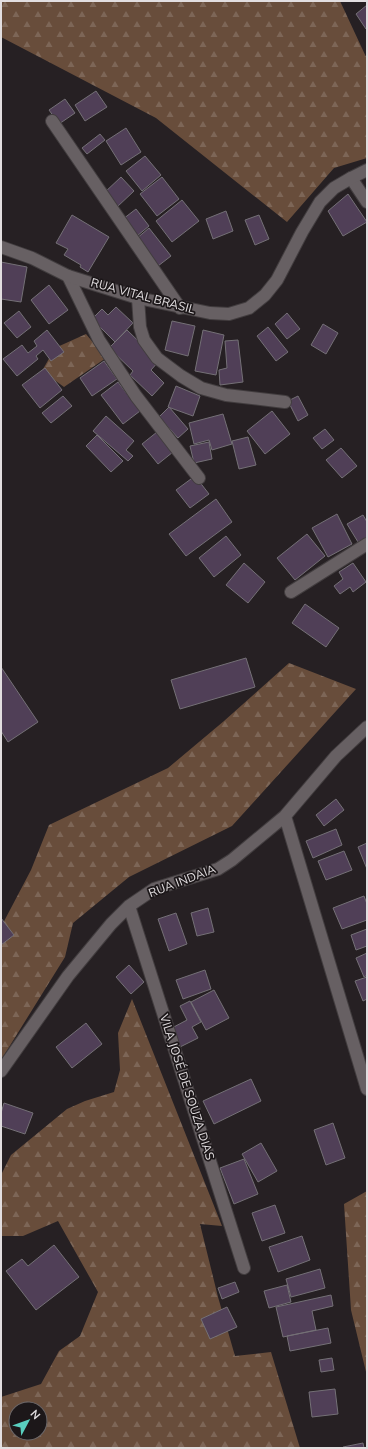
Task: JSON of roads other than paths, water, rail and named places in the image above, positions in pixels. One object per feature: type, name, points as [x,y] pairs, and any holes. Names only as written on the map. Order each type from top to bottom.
[{"type":"street","points":[[52,121],[180,308]]},
{"type":"street","name":"RUA VITAL BRASIL","points":[[1,247],[32,258],[68,276],[138,298],[180,308],[210,313],[229,314],[249,308],[265,295],[277,280],[302,232],[320,202],[334,188],[367,170]]},
{"type":"street","points":[[351,178],[367,202]]},
{"type":"street","points":[[68,276],[104,346],[136,396],[199,478]]},
{"type":"street","points":[[138,298],[140,327],[144,340],[157,358],[181,376],[201,388],[226,395],[285,402]]},
{"type":"street","points":[[291,592],[367,544]]},
{"type":"street","name":"RUA INDAIA","points":[[1,1071],[68,976],[111,924],[129,906],[154,890],[218,869],[232,860],[285,816],[336,756],[367,727]]},
{"type":"street","points":[[285,816],[367,1089]]},
{"type":"street","name":"VILA JOSÉ DE SOUZA DIAS","points":[[129,906],[244,1268]]}]
